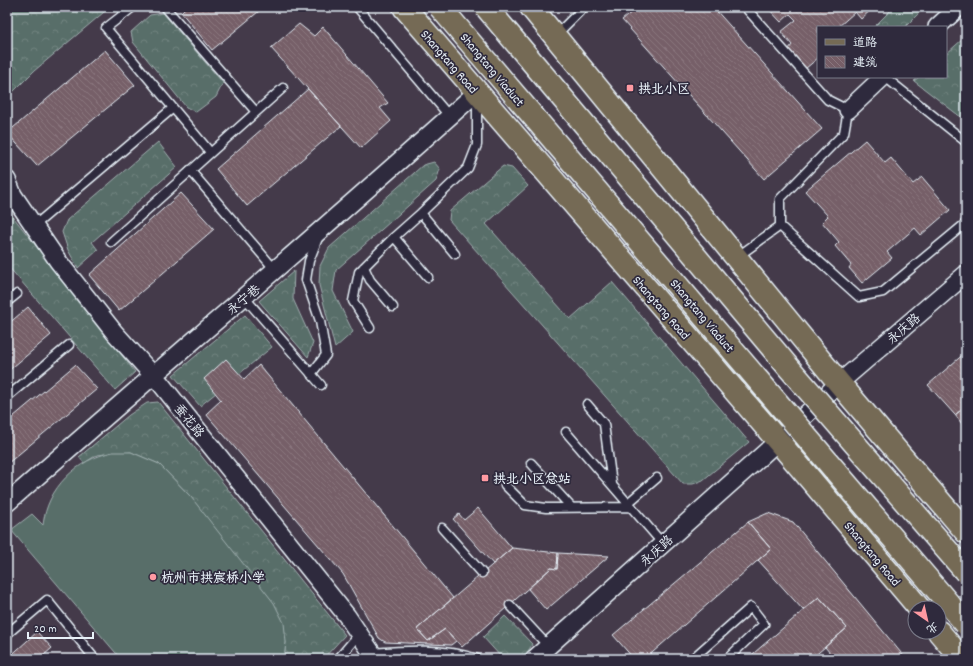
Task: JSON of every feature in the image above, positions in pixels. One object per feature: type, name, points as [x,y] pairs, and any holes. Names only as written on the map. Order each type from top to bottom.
[{"type":"main road","name":"Shangtang Road","points":[[404,7],[778,441],[912,600]]},
{"type":"main road","name":"Shangtang Viaduct","points":[[440,7],[966,624]]},
{"type":"main road","points":[[486,7],[785,363],[966,572]]},
{"type":"main road","points":[[531,7],[839,383],[966,532]]},
{"type":"main road","points":[[946,640],[962,659]]},
{"type":"street","points":[[938,26],[958,7]]},
{"type":"street","points":[[963,7],[966,10]]},
{"type":"street","points":[[848,110],[883,78]]},
{"type":"street","name":"永宁巷","points":[[7,503],[153,375],[276,271],[477,92]]},
{"type":"street","name":"蚕花路","points":[[7,180],[13,195],[58,261],[114,332],[153,375],[359,634],[374,656]]},
{"type":"street","name":"永庆路","points":[[534,659],[778,441],[839,383],[966,274]]},
{"type":"lane","points":[[133,7],[106,28],[210,152]]},
{"type":"lane","points":[[165,7],[256,112]]},
{"type":"lane","points":[[357,7],[450,116]]},
{"type":"lane","points":[[554,36],[584,7]]},
{"type":"lane","points":[[745,7],[828,100],[848,110],[844,133],[780,199],[780,226],[860,297],[883,292],[966,223]]},
{"type":"lane","points":[[885,78],[966,142]]},
{"type":"lane","points":[[111,242],[283,88]]},
{"type":"lane","points":[[370,328],[353,301],[359,272],[468,168],[477,145],[477,92]]},
{"type":"lane","points":[[34,226],[173,108]]},
{"type":"lane","points":[[190,170],[276,271]]},
{"type":"lane","points":[[421,213],[455,254]]},
{"type":"lane","points":[[737,258],[780,226]]},
{"type":"lane","points":[[311,374],[326,355],[320,321],[306,280],[309,261],[320,232]]},
{"type":"lane","points":[[394,237],[428,277]]},
{"type":"lane","points":[[364,267],[370,280],[394,307]]},
{"type":"lane","points":[[7,302],[17,294]]},
{"type":"lane","points":[[244,297],[321,385]]},
{"type":"lane","points":[[7,397],[69,345]]},
{"type":"lane","points":[[587,404],[604,424],[612,484]]},
{"type":"lane","points":[[566,432],[663,544]]},
{"type":"lane","points":[[531,463],[571,507]]},
{"type":"lane","points":[[505,485],[525,505],[546,508],[630,505],[657,478]]},
{"type":"lane","points":[[442,528],[482,573]]},
{"type":"lane","points":[[7,634],[47,600],[92,658]]},
{"type":"lane","points":[[510,605],[548,646]]},
{"type":"lane","points":[[692,659],[751,607],[764,624],[727,659]]},
{"type":"lane","points":[[338,659],[359,634]]},
{"type":"lane","points":[[374,656],[410,650],[443,651],[478,659]]},
{"type":"green space","points":[[7,7],[110,7],[34,71],[7,98]]},
{"type":"green space","points":[[894,7],[925,7],[906,26],[875,26]]},
{"type":"green space","points":[[163,13],[223,83],[216,97],[196,112],[186,107],[133,42],[131,32],[150,15]]},
{"type":"green space","points":[[964,38],[966,41],[966,121],[914,81],[918,78],[947,78],[947,53]]},
{"type":"green space","points":[[158,142],[177,167],[92,242],[98,250],[78,268],[68,250],[62,232],[67,220]]},
{"type":"green space","points":[[434,162],[440,169],[436,181],[336,270],[333,291],[353,332],[335,348],[319,285],[320,266],[329,248],[423,165]]},
{"type":"green space","points":[[503,166],[512,168],[528,186],[486,224],[570,319],[612,282],[749,442],[703,480],[693,484],[683,484],[449,220],[450,211]]},
{"type":"green space","points":[[7,209],[135,372],[115,390],[7,265]]},
{"type":"green space","points":[[294,271],[293,299],[313,343],[308,357],[259,301]]},
{"type":"green space","points":[[245,315],[272,347],[200,406],[173,375]]},
{"type":"green space","points":[[158,402],[345,635],[323,659],[284,659],[286,642],[191,497],[159,464],[131,452],[97,455],[84,463],[79,457],[129,415],[147,403]]},
{"type":"green space","name":"杭州市拱宸桥小学","points":[[113,452],[131,452],[159,464],[191,497],[274,603],[284,623],[286,642],[284,659],[121,659],[11,530],[32,514],[43,525],[51,499],[57,487],[66,477],[87,461]]},
{"type":"green space","points":[[505,616],[532,644],[530,649],[520,657],[512,659],[502,658],[483,637]]},
{"type":"building","points":[[186,7],[264,7],[212,50],[181,12]]},
{"type":"building","points":[[638,7],[713,7],[822,129],[764,179],[622,20]]},
{"type":"building","points":[[767,7],[874,7],[861,19],[855,12],[839,26],[817,26],[817,59],[805,69],[788,50],[792,45],[781,32],[796,20],[790,14],[781,22]]},
{"type":"building","points":[[299,24],[314,36],[323,27],[388,103],[380,108],[391,121],[361,148],[271,48]]},
{"type":"building","points":[[105,50],[135,85],[37,166],[7,133]]},
{"type":"building","points":[[308,89],[341,126],[247,206],[216,169]]},
{"type":"building","points":[[865,140],[885,163],[891,158],[913,184],[922,177],[950,210],[921,235],[915,228],[887,252],[892,258],[862,283],[849,268],[851,265],[835,246],[839,242],[822,222],[828,216],[805,191]]},
{"type":"building","points":[[181,193],[214,229],[119,311],[89,275]]},
{"type":"building","points":[[28,307],[51,335],[7,372],[7,325]]},
{"type":"building","points":[[966,352],[966,406],[955,415],[928,385]]},
{"type":"building","points":[[226,359],[244,379],[259,365],[453,598],[417,629],[428,641],[445,629],[456,641],[451,645],[385,642],[379,638],[343,574],[206,414],[221,400],[204,379]]},
{"type":"building","points":[[75,365],[97,389],[7,464],[7,422]]},
{"type":"building","points":[[966,406],[966,429],[955,415]]},
{"type":"building","points":[[478,508],[512,548],[493,564],[453,519],[459,514],[464,520]]},
{"type":"building","points":[[768,513],[793,522],[906,659],[835,659],[825,647],[847,628],[819,597],[803,610],[758,560],[771,549],[748,522]]},
{"type":"building","points":[[748,522],[771,549],[645,659],[634,659],[613,635]]},
{"type":"building","points":[[512,548],[558,553],[557,569],[551,568],[462,647],[445,629],[428,641],[417,629]]},
{"type":"building","points":[[558,553],[609,556],[546,610],[528,589],[551,568],[557,569]]},
{"type":"building","points":[[819,597],[847,628],[811,659],[747,659]]},
{"type":"building","points":[[37,632],[52,648],[43,656],[46,659],[7,659]]},
{"type":"place","name":"拱北小区","points":[[630,88]]},
{"type":"place","name":"拱北小区总站","points":[[485,478]]},
{"type":"place","name":"杭州市拱宸桥小学","points":[[153,577]]}]
